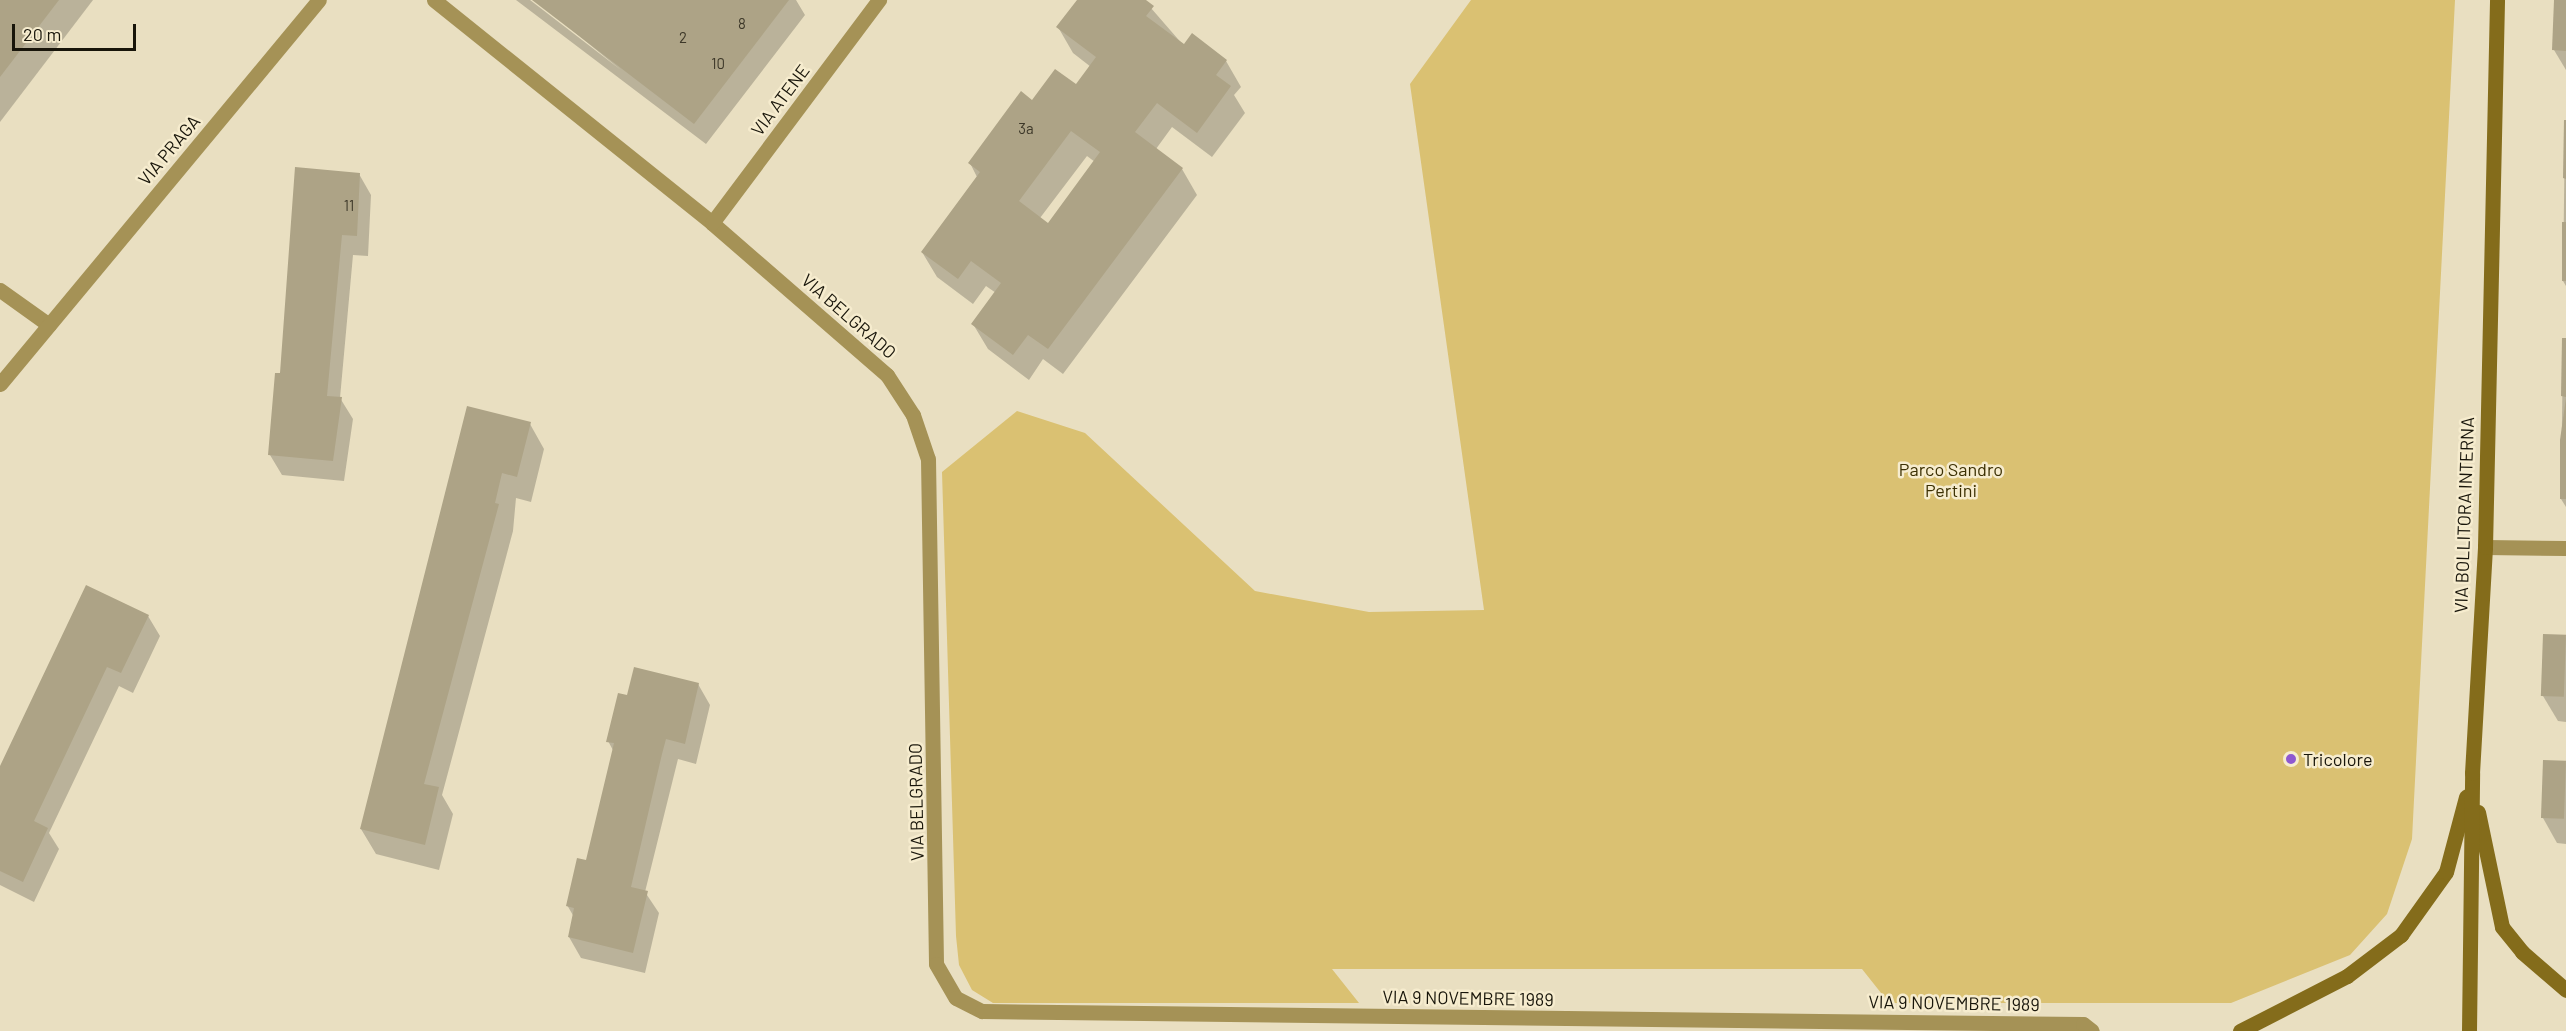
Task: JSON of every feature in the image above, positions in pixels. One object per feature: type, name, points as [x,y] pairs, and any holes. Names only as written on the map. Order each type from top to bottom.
[{"type":"street","name":"VIA PRAGA","points":[[0,384],[319,0]]},
{"type":"street","name":"VIA BELGRADO","points":[[434,0],[712,223],[887,375],[913,415],[928,459],[937,891]]},
{"type":"street","name":"VIA ATENE","points":[[712,223],[879,0]]},
{"type":"street","name":"VIA BOLLITORA INTERNA","points":[[2469,1031],[2472,773],[2485,547],[2497,0]]},
{"type":"street","points":[[0,290],[49,325]]},
{"type":"street","points":[[2485,547],[2566,548]]},
{"type":"street","points":[[2472,773],[2502,927],[2522,952],[2566,990]]},
{"type":"street","points":[[2240,1031],[2347,976],[2401,935],[2446,873],[2472,773]]},
{"type":"street","name":"VIA 9 NOVEMBRE 1989","points":[[937,891],[936,964],[956,998],[982,1011],[2083,1024],[2092,1031]]},
{"type":"green space","name":"Parco Sandro Pertini","points":[[1471,0],[2455,0],[2412,839],[2387,914],[2350,955],[2231,1003],[1889,1003],[1862,969],[1332,969],[1359,1003],[993,1003],[972,990],[959,965],[956,936],[942,472],[1017,411],[1085,433],[1255,591],[1369,612],[1484,610],[1410,84]]},
{"type":"building","points":[[0,0],[59,0],[0,77]]},
{"type":"building","points":[[532,0],[789,0],[694,124]]},
{"type":"building","points":[[1077,0],[1146,0],[1154,6],[1146,16],[1184,44],[1192,33],[1227,60],[1216,75],[1231,86],[1197,133],[1157,103],[1135,132],[1183,168],[1048,349],[1028,335],[1013,355],[971,324],[1001,283],[971,261],[958,279],[921,252],[980,172],[968,163],[1021,91],[1032,100],[1055,69],[1076,84],[1096,57],[1056,27]],"holes":[[[1071,131],[1100,152],[1048,223],[1019,201]]]},
{"type":"building","points":[[2554,0],[2566,0],[2566,51],[2552,50]]},
{"type":"building","points":[[2564,120],[2566,120],[2566,179],[2563,178]]},
{"type":"building","points":[[295,167],[360,173],[357,236],[342,235],[327,396],[342,397],[333,461],[268,455],[275,373],[280,373]]},
{"type":"building","points":[[2562,222],[2566,222],[2566,281],[2562,281]]},
{"type":"building","points":[[2562,338],[2566,338],[2566,397],[2561,396]]},
{"type":"building","points":[[2566,398],[2566,499],[2560,499],[2560,440]]},
{"type":"building","points":[[467,406],[531,422],[517,477],[502,473],[495,503],[499,504],[424,784],[439,787],[425,845],[360,829]]},
{"type":"building","points":[[86,585],[149,615],[121,673],[107,667],[34,821],[48,828],[23,882],[0,871],[0,766]]},
{"type":"building","points":[[2543,634],[2566,635],[2564,697],[2541,696]]},
{"type":"building","points":[[634,667],[699,683],[685,744],[666,739],[662,754],[631,887],[648,891],[633,953],[568,937],[574,908],[566,906],[577,858],[586,860],[614,743],[606,742],[618,693],[627,695]]},
{"type":"building","points":[[2543,760],[2566,761],[2564,819],[2541,818]]},
{"type":"place","name":"Tricolore","points":[[2291,759]]}]
